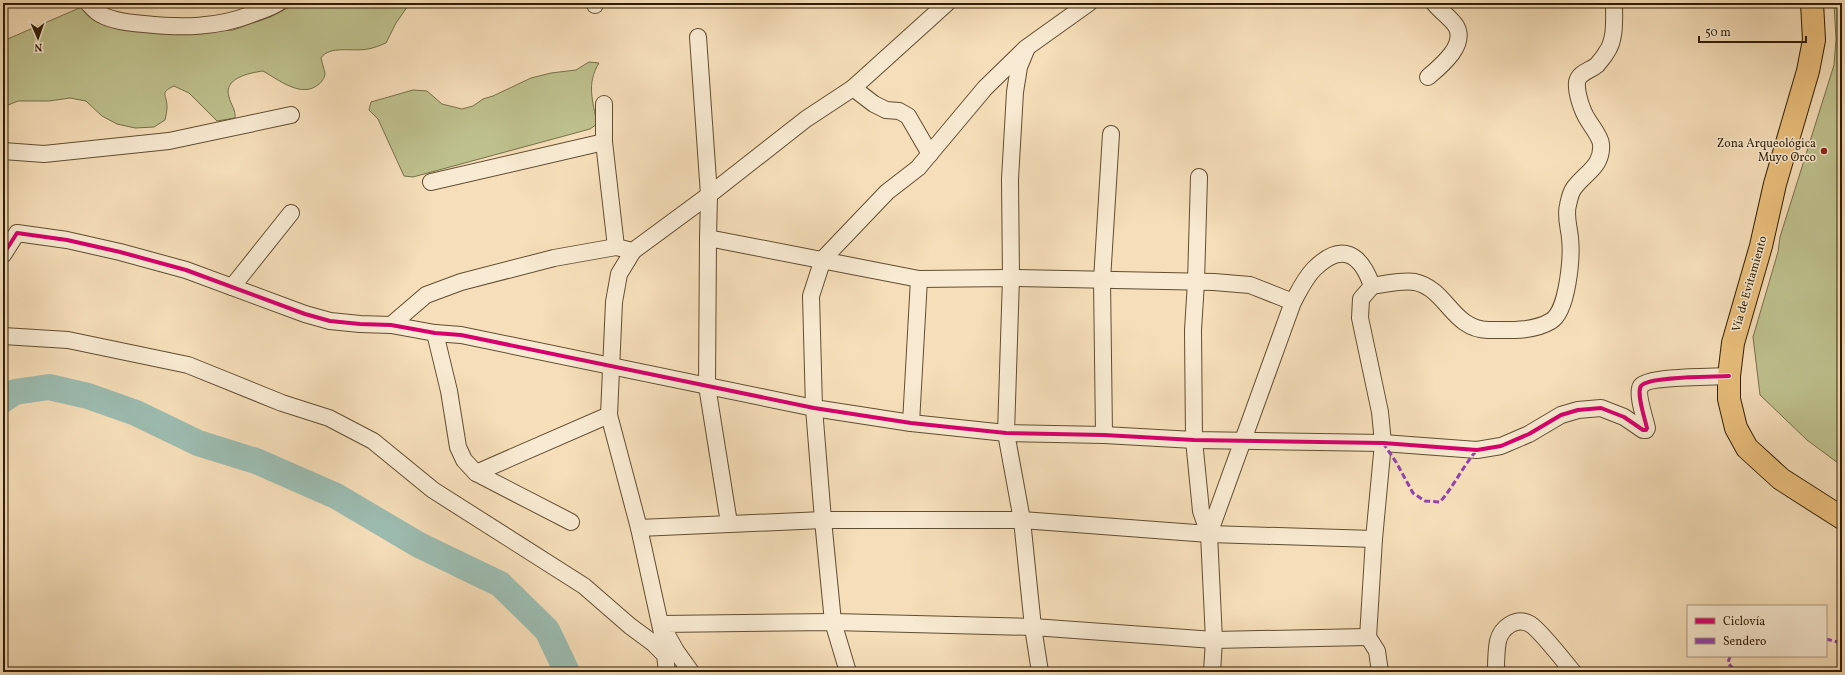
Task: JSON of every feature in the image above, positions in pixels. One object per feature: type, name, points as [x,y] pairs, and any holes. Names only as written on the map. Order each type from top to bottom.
[{"type":"highway","name":"Vía de Evitamiento","points":[[1812,3],[1814,40],[1808,71],[1776,184],[1762,246],[1733,343],[1729,376],[1729,399],[1736,428],[1747,448],[1781,479],[1842,518]]},
{"type":"street","points":[[88,3],[96,12],[109,18],[131,23],[168,27],[203,26],[234,21],[272,7],[278,3]]},
{"type":"street","points":[[667,672],[661,624],[639,528],[609,415],[614,302],[619,274],[633,251],[709,195],[806,119],[853,88],[908,40],[947,3]]},
{"type":"street","points":[[848,672],[834,622],[823,520],[814,408],[811,296],[823,259],[887,192],[918,168],[950,132],[985,88],[1026,48],[1089,3]]},
{"type":"street","points":[[1428,77],[1453,51],[1459,37],[1453,22],[1434,3]]},
{"type":"street","points":[[1380,672],[1377,651],[1368,637],[1374,539],[1383,443],[1380,412],[1360,318],[1361,299],[1372,286],[1414,282],[1430,288],[1444,301],[1458,318],[1475,328],[1486,330],[1529,328],[1552,321],[1559,311],[1568,280],[1570,238],[1567,223],[1567,207],[1573,189],[1595,166],[1601,155],[1601,141],[1587,118],[1580,98],[1577,82],[1582,73],[1596,66],[1607,52],[1614,31],[1614,3]]},
{"type":"street","points":[[698,37],[709,195],[707,386],[729,524]]},
{"type":"street","points":[[1026,48],[1020,67],[1015,92],[1010,179],[1011,278],[1006,433],[1022,520],[1033,627],[1040,672]]},
{"type":"street","points":[[853,88],[874,104],[886,110],[899,111],[908,116],[930,154]]},
{"type":"street","points":[[604,104],[604,142],[616,247]]},
{"type":"street","points":[[3,151],[44,154],[169,141],[291,115]]},
{"type":"street","points":[[1104,435],[1102,280],[1110,134]]},
{"type":"street","points":[[431,182],[604,142]]},
{"type":"street","points":[[1199,176],[1193,330],[1194,440],[1201,512],[1209,534],[1214,640],[1212,672]]},
{"type":"street","points":[[232,287],[291,213]]},
{"type":"street","points":[[3,256],[10,232],[67,240],[120,252],[186,270],[305,314],[330,321],[391,325],[435,333],[461,335],[814,408],[911,423],[1006,433],[1104,435],[1194,440],[1383,443],[1477,450],[1500,446],[1529,434],[1561,415],[1578,410],[1601,408],[1624,417],[1643,430],[1646,430],[1647,428],[1643,413],[1640,390],[1642,385],[1646,382],[1659,379],[1729,376]]},
{"type":"street","points":[[708,238],[823,259],[919,279],[1011,278],[1214,282],[1250,285],[1293,302]]},
{"type":"street","points":[[391,325],[426,295],[461,282],[554,258],[616,247],[633,251]]},
{"type":"street","points":[[1209,534],[1293,302],[1314,269],[1328,258],[1336,254],[1343,253],[1358,260],[1366,270],[1372,286]]},
{"type":"street","points":[[911,423],[919,279]]},
{"type":"street","points":[[435,333],[449,391],[458,447],[464,460],[476,472],[571,522]]},
{"type":"street","points":[[3,336],[68,340],[188,365],[282,403],[329,418],[373,441],[433,490],[584,586],[630,626],[653,643],[665,655]]},
{"type":"street","points":[[476,472],[609,415]]},
{"type":"street","points":[[639,528],[823,520],[1022,520],[1209,534],[1374,539]]},
{"type":"street","points":[[661,624],[834,622],[1033,627],[1214,640],[1368,637]]},
{"type":"street","points":[[1496,672],[1498,642],[1502,630],[1510,623],[1521,622],[1530,624],[1538,631],[1573,672]]},
{"type":"street","points":[[661,624],[676,651],[691,672]]},
{"type":"green space","points":[[297,3],[410,3],[396,23],[386,43],[368,49],[336,50],[325,54],[321,58],[325,73],[323,79],[312,88],[305,90],[298,89],[283,83],[263,71],[245,75],[233,81],[228,91],[235,112],[235,118],[217,121],[189,93],[174,86],[165,92],[167,107],[165,120],[154,127],[135,128],[117,124],[102,116],[86,101],[70,98],[49,101],[18,101],[3,107],[3,41],[84,6],[193,33],[233,30],[270,17]]},
{"type":"green space","name":"Zona Arqueológica Muyo Orco","points":[[1834,3],[1842,3],[1842,466],[1807,440],[1760,395],[1753,337],[1778,252],[1780,237],[1834,65],[1836,39]]},
{"type":"green space","points":[[589,62],[599,63],[595,71],[592,85],[592,100],[597,124],[590,129],[413,177],[404,176],[378,119],[369,110],[371,102],[413,90],[427,91],[442,104],[462,109],[473,106],[483,99],[493,96],[531,78],[551,73],[576,70]]},
{"type":"waterway","points":[[3,400],[15,392],[49,387],[88,396],[136,413],[198,443],[256,461],[336,496],[419,545],[500,584],[547,630],[567,672]]},
{"type":"marked path","points":[[1383,443],[1396,462],[1413,493],[1425,501],[1440,502],[1477,450]]},
{"type":"marked path","points":[[1827,639],[1842,643]]},
{"type":"marked path","points":[[1730,657],[1728,663],[1736,672]]},
{"type":"marked path","points":[[1797,672],[1809,672]]},
{"type":"cycle path","points":[[3,255],[17,233],[67,240],[120,252],[186,270],[305,314],[330,321],[391,325],[435,333],[461,335],[814,408],[911,423],[1006,433],[1104,435],[1194,440],[1383,443],[1477,450],[1501,446],[1529,434],[1561,415],[1578,410],[1601,408],[1624,417],[1643,430],[1646,430],[1647,428],[1640,400],[1641,386],[1656,380],[1729,376]]},
{"type":"place","name":"Zona Arqueológica Muyo Orco","points":[[1824,151]]}]
